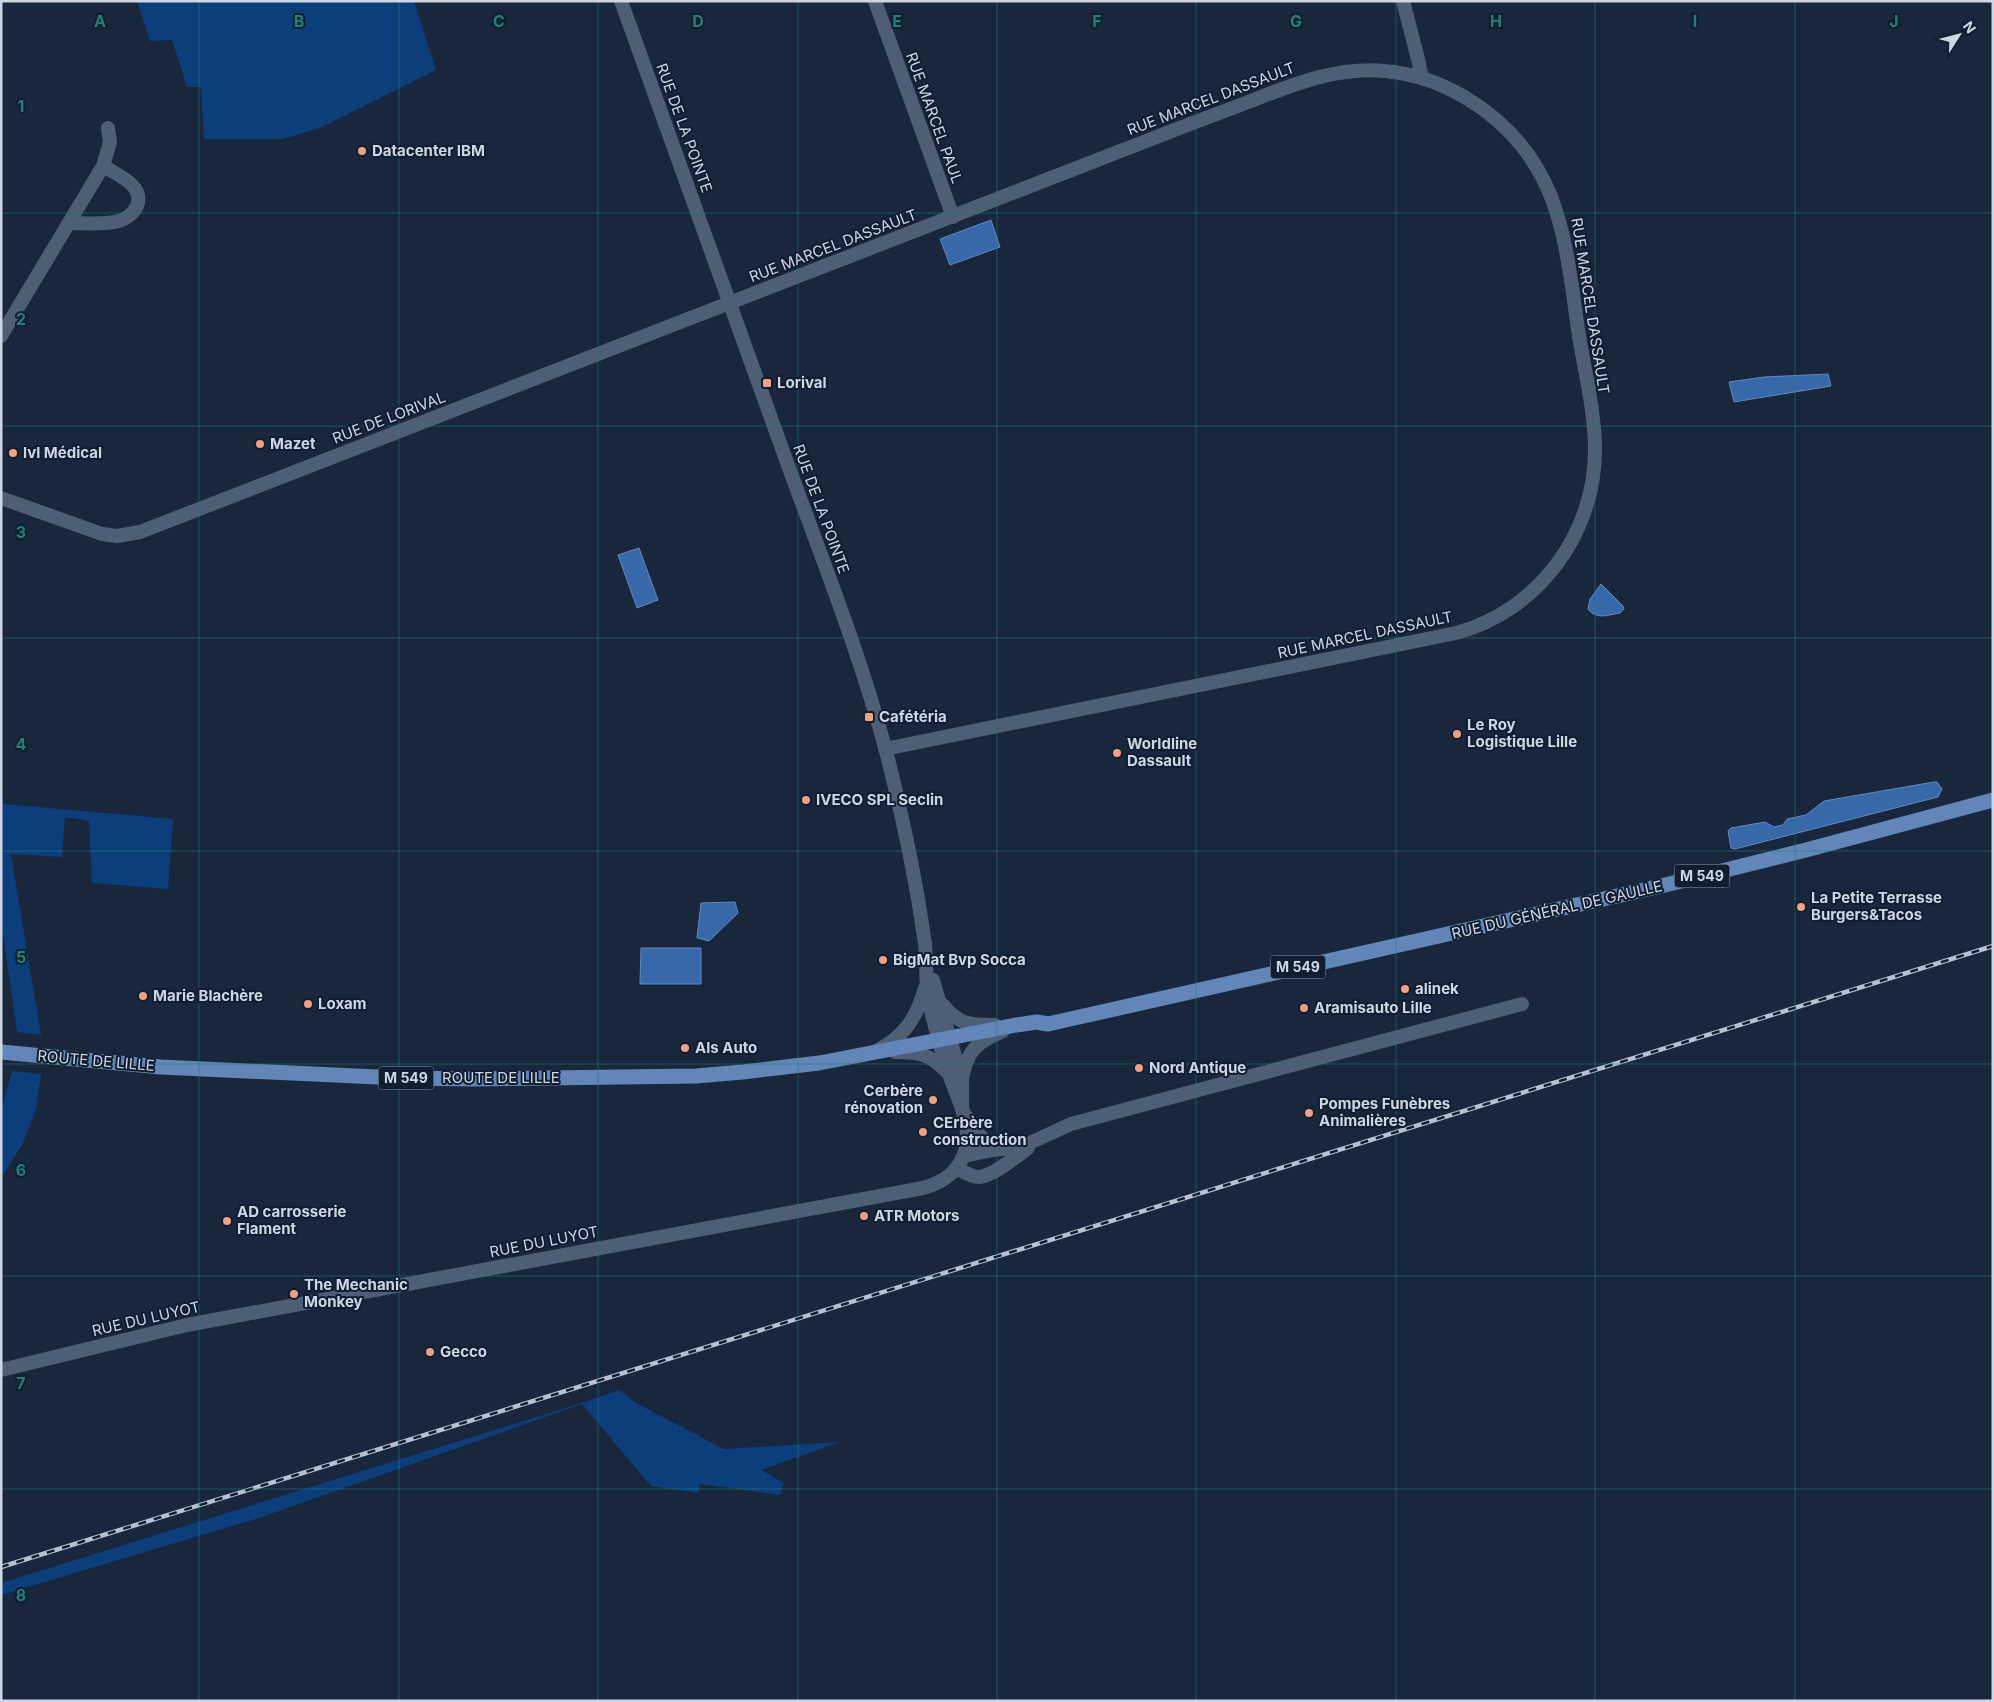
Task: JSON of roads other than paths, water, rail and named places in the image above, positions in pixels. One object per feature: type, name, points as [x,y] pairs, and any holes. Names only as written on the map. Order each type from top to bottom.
[{"type":"main road","name":"RUE DU GÉNÉRAL DE GAULLE","points":[[945,1039],[1037,1022],[1042,1017],[1217,982],[1235,981],[1668,884],[1993,800]]},
{"type":"main road","name":"ROUTE DE LILLE","points":[[1,1052],[180,1068],[444,1079],[723,1074],[811,1064],[945,1039]]},
{"type":"street","name":"RUE DE LA POINTE","points":[[621,1],[857,658],[885,749],[904,823],[931,989]]},
{"type":"street","name":"RUE MARCEL PAUL","points":[[875,1],[953,217]]},
{"type":"street","points":[[1402,1],[1422,78]]},
{"type":"street","name":"RUE MARCEL DASSAULT","points":[[729,303],[1317,77],[1335,73],[1372,70],[1392,72],[1422,78],[1462,95],[1491,115],[1523,147],[1541,173],[1559,217],[1595,449],[1591,488],[1583,516],[1570,545],[1555,568],[1536,588],[1511,609],[1495,619],[1466,630],[885,749]]},
{"type":"street","points":[[1,336],[103,166],[110,142],[108,128]]},
{"type":"street","points":[[69,223],[119,221],[130,215],[136,207],[138,195],[133,185],[103,166]]},
{"type":"street","name":"RUE DE LORIVAL","points":[[1,498],[102,534],[117,536],[133,534],[729,303]]},
{"type":"street","points":[[931,989],[947,1011],[960,1021],[981,1025],[1016,1025]]},
{"type":"street","points":[[931,989],[945,1039],[962,1082]]},
{"type":"street","points":[[869,1054],[904,1032],[931,989]]},
{"type":"street","points":[[960,1162],[993,1150],[1015,1148],[1071,1124],[1522,1004]]},
{"type":"street","points":[[993,1150],[975,1130],[962,1110],[962,1082],[969,1055],[977,1045],[989,1037],[1016,1025]]},
{"type":"street","points":[[945,1039],[949,1075],[962,1110],[967,1135],[960,1162]]},
{"type":"street","points":[[869,1054],[920,1053],[933,1059],[949,1075]]},
{"type":"street","points":[[960,1162],[976,1177],[989,1174],[1044,1136]]},
{"type":"street","points":[[989,1174],[993,1150]]},
{"type":"street","name":"RUE DU LUYOT","points":[[1,1370],[191,1325],[923,1188],[944,1180],[960,1162]]},
{"type":"railway","points":[[1,1567],[1993,946]]},
{"type":"place","name":"Datacenter IBM","points":[[362,151]]},
{"type":"place","name":"Lorival","points":[[767,383]]},
{"type":"place","name":"Mazet","points":[[260,444]]},
{"type":"place","name":"lvl Médical","points":[[13,453]]},
{"type":"place","name":"Cafétéria","points":[[869,717]]},
{"type":"place","name":"Le Roy Logistique Lille","points":[[1457,734]]},
{"type":"place","name":"Worldline Dassault","points":[[1117,753]]},
{"type":"place","name":"IVECO SPL Seclin","points":[[806,800]]},
{"type":"place","name":"La Petite Terrasse Burgers&Tacos","points":[[1801,907]]},
{"type":"place","name":"BigMat Bvp Socca","points":[[883,960]]},
{"type":"place","name":"alinek","points":[[1405,989]]},
{"type":"place","name":"Marie Blachère","points":[[143,996]]},
{"type":"place","name":"Loxam","points":[[308,1004]]},
{"type":"place","name":"Aramisauto Lille","points":[[1304,1008]]},
{"type":"place","name":"Als Auto","points":[[685,1048]]},
{"type":"place","name":"Nord Antique","points":[[1139,1068]]},
{"type":"place","name":"Cerbère rénovation","points":[[933,1100]]},
{"type":"place","name":"Pompes Funèbres Animalières","points":[[1309,1113]]},
{"type":"place","name":"CErbère construction","points":[[923,1132]]},
{"type":"place","name":"ATR Motors","points":[[864,1216]]},
{"type":"place","name":"AD carrosserie Flament","points":[[227,1221]]},
{"type":"place","name":"The Mechanic Monkey","points":[[294,1294]]},
{"type":"place","name":"Gecco","points":[[430,1352]]}]
